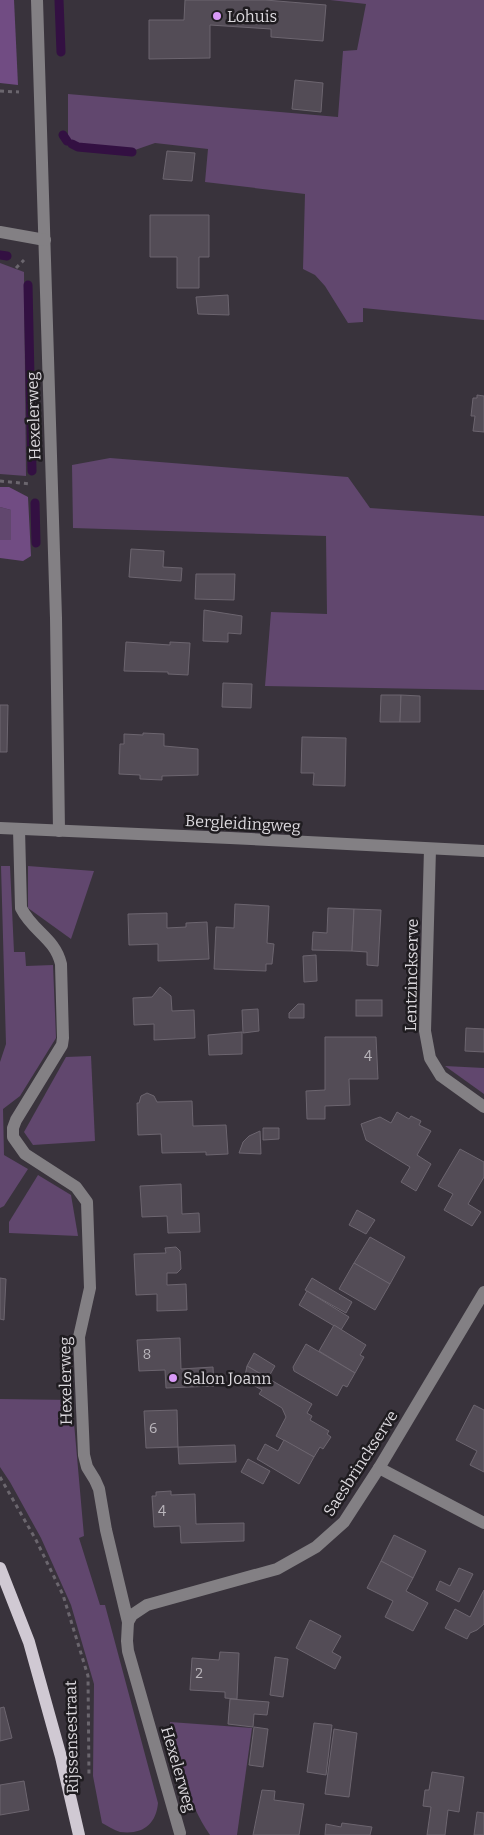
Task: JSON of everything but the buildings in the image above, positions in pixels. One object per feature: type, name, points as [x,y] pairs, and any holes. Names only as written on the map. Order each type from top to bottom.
[{"type":"main road","name":"Rijssensestraat","points":[[0,1568],[29,1642],[61,1757],[79,1835]]},
{"type":"street","name":"Hexelerweg","points":[[37,0],[56,623],[60,831]]},
{"type":"street","points":[[0,232],[45,240]]},
{"type":"street","name":"Bergleidingweg","points":[[0,828],[484,851]]},
{"type":"street","name":"Hexelerweg","points":[[19,829],[21,908],[26,919],[54,946],[59,955],[61,964],[63,1038],[59,1052],[16,1120],[13,1128],[13,1137],[25,1154],[76,1187],[87,1202],[90,1288],[79,1337],[84,1456],[99,1489],[106,1530],[128,1622],[128,1651],[179,1834]]},
{"type":"street","name":"Lentzinckserve","points":[[430,849],[425,1031],[430,1058],[441,1076],[484,1107]]},
{"type":"street","name":"Saesbrinckserve","points":[[128,1622],[132,1615],[147,1605],[277,1569],[316,1547],[344,1522],[379,1468],[484,1292]]},
{"type":"street","points":[[379,1468],[484,1523]]},
{"type":"path","points":[[0,481],[52,486]]},
{"type":"path","name":"Rijssensestraat","points":[[0,1477],[36,1540],[63,1595],[88,1676],[89,1777]]},
{"type":"shaded area","points":[[0,0],[14,0],[18,85],[0,83]]},
{"type":"shaded area","points":[[330,0],[484,0],[484,320],[363,308],[363,322],[348,323],[325,286],[315,275],[303,269],[305,194],[205,182],[208,149],[155,143],[135,150],[68,142],[68,94],[338,117],[343,51],[357,50],[366,4]]},
{"type":"shaded area","points":[[0,263],[24,272],[26,476],[0,474]]},
{"type":"shaded area","points":[[110,458],[348,477],[370,508],[484,516],[484,690],[265,686],[271,612],[327,614],[326,536],[73,528],[72,465]]},
{"type":"shaded area","points":[[0,487],[9,487],[28,497],[31,556],[23,561],[0,558],[0,540],[11,540],[11,510],[0,507]]},
{"type":"shaded area","points":[[0,507],[11,510],[11,541],[0,540]]},
{"type":"shaded area","points":[[1,866],[10,866],[14,952],[25,952],[26,966],[53,965],[56,1038],[20,1096],[3,1109],[4,1155],[28,1169],[4,1206],[0,1208],[0,1062],[6,1044]]},
{"type":"shaded area","points":[[28,866],[94,871],[71,939],[28,908]]},
{"type":"shaded area","points":[[91,1056],[95,1141],[33,1145],[24,1132],[66,1057]]},
{"type":"shaded area","points":[[445,1066],[484,1068],[484,1094]]},
{"type":"shaded area","points":[[38,1175],[71,1195],[78,1236],[9,1233],[9,1222]]},
{"type":"shaded area","points":[[0,1399],[72,1400],[84,1536],[79,1538],[100,1605],[105,1605],[158,1803],[154,1817],[142,1830],[120,1832],[102,1823],[93,1776],[94,1684],[71,1605],[41,1538],[0,1467]]},
{"type":"shaded area","points":[[170,1722],[252,1728],[237,1835],[210,1835],[202,1822],[184,1781]]},
{"type":"waterway","points":[[59,0],[61,52]]},
{"type":"waterway","points":[[63,135],[67,141]]},
{"type":"waterway","points":[[72,144],[78,147],[132,152]]},
{"type":"waterway","points":[[0,255],[7,256]]},
{"type":"waterway","points":[[28,285],[32,471]]},
{"type":"waterway","points":[[35,503],[36,543]]},
{"type":"place","name":"Lohuis","points":[[217,16]]},
{"type":"place","name":"Salon Joann","points":[[173,1378]]}]
